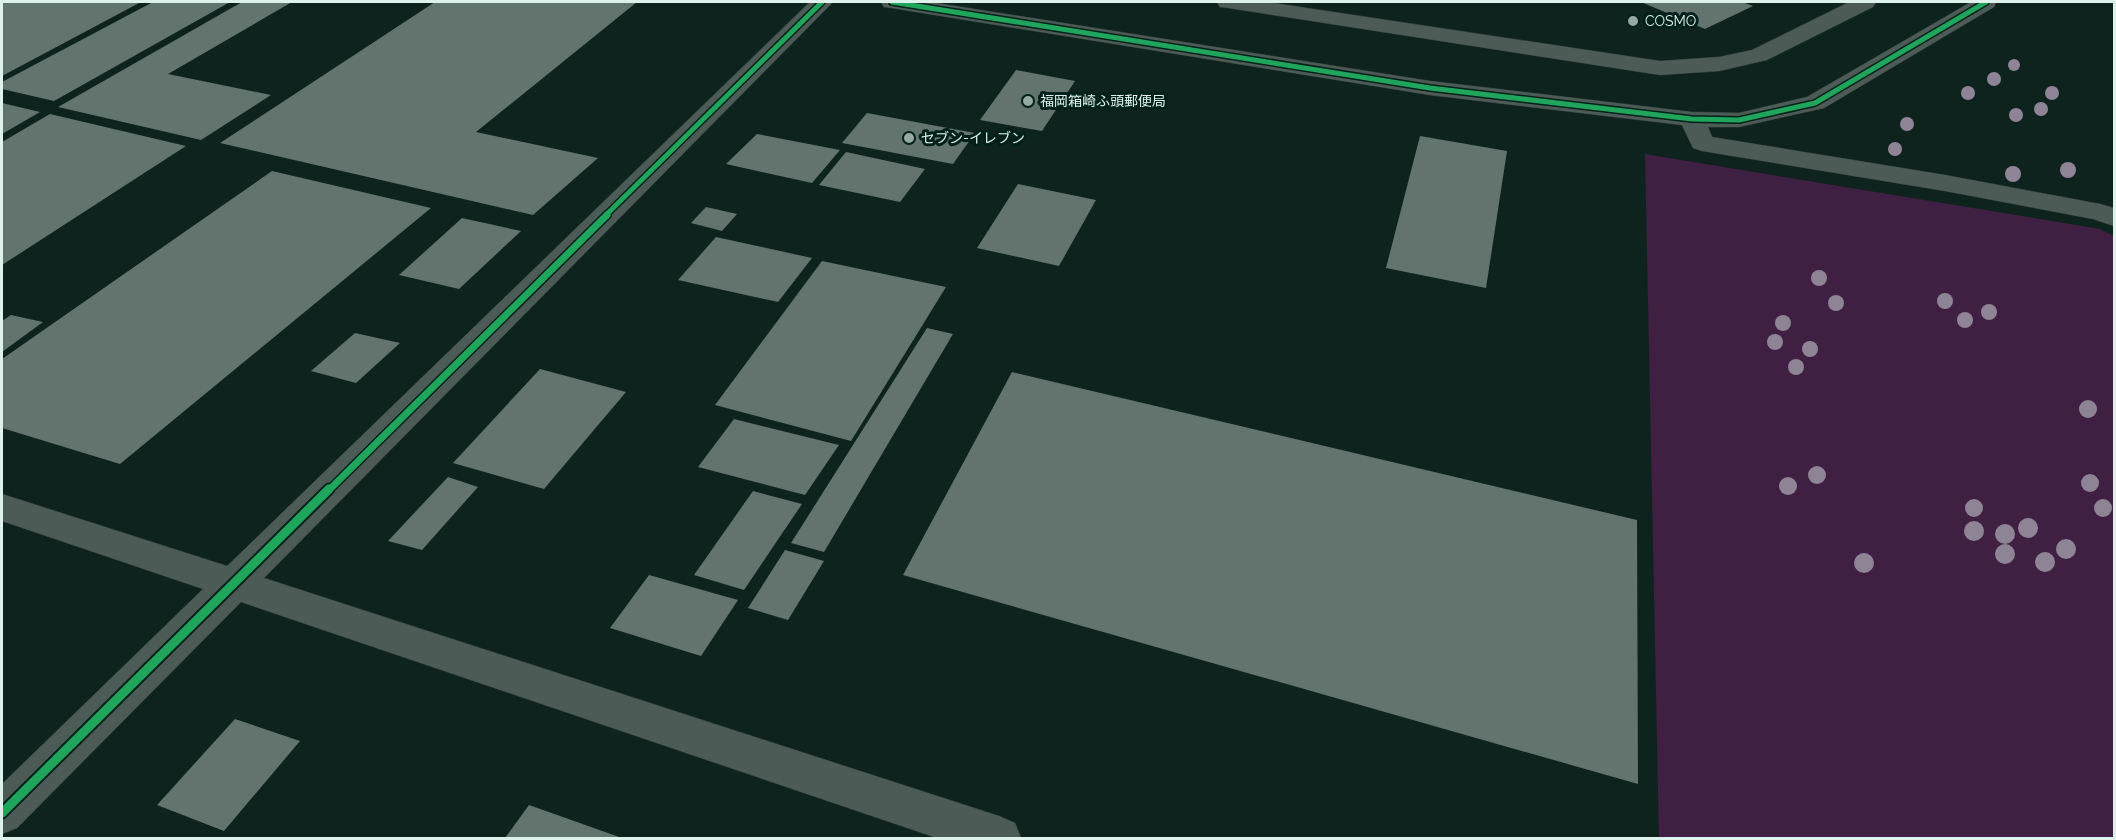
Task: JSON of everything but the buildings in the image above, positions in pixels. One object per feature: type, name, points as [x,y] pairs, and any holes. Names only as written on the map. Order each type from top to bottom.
[{"type":"street","points":[[2,813],[822,2]]},
{"type":"street","points":[[892,2],[1430,88],[1692,119],[1739,120],[1815,104],[1986,2]]},
{"type":"street","points":[[1228,2],[1660,68],[1719,64],[1759,55],[1865,2]]},
{"type":"street","points":[[1692,119],[1702,143],[1956,185],[2100,212],[2115,218]]},
{"type":"street","points":[[2,507],[999,838]]},
{"type":"shaded area","points":[[1645,154],[2100,229],[2114,236],[2114,838],[1659,838]]},
{"type":"cycle path","points":[[2,813],[822,2]]},
{"type":"cycle path","points":[[892,2],[1430,88],[1692,119],[1739,120],[1815,103],[1986,2]]},
{"type":"place","name":"COSMO","points":[[1633,21]]},
{"type":"place","name":"福岡箱崎ふ頭郵便局","points":[[1028,101]]},
{"type":"place","name":"セブン-イレブン","points":[[909,138]]}]
